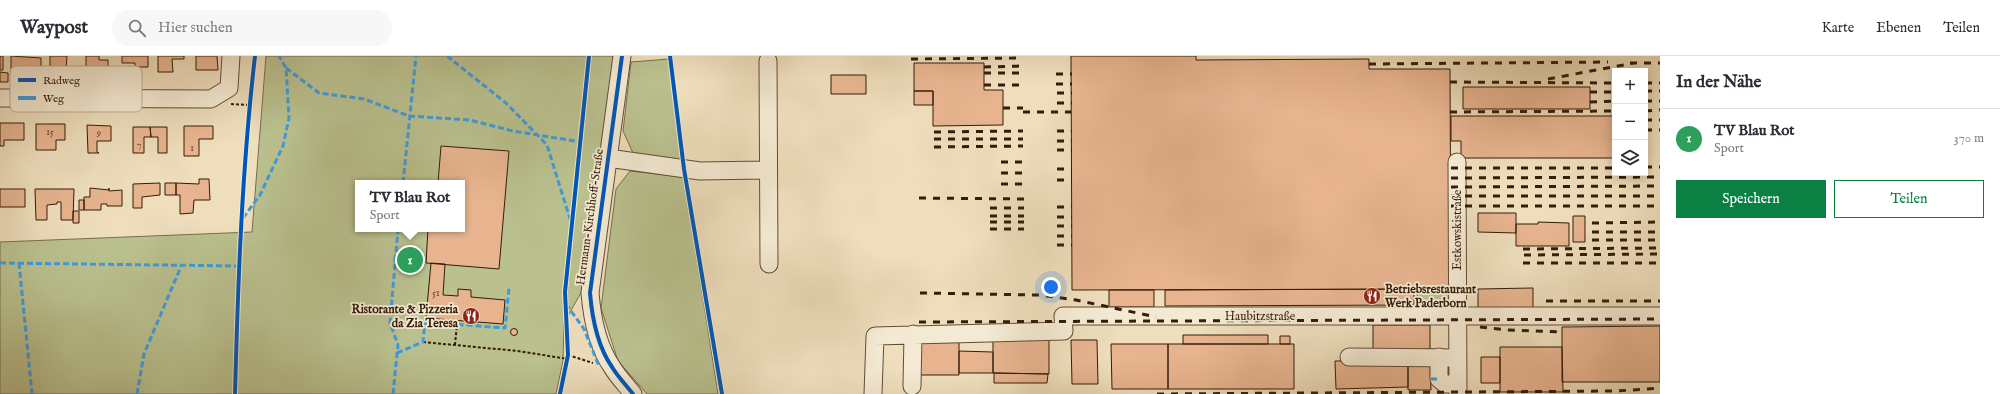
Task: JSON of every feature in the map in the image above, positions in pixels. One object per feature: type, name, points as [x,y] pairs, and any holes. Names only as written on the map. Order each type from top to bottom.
[{"type":"street","points":[[142,99],[211,99],[230,88],[231,56]]},
{"type":"street","name":"Hermann-Kirchhoff-Straße","points":[[622,56],[590,293],[591,312],[597,334],[611,367],[633,394]]},
{"type":"street","points":[[768,61],[769,264]]},
{"type":"street","points":[[0,98],[10,98]]},
{"type":"street","points":[[608,158],[700,171],[768,170]]},
{"type":"street","name":"Estkowskistraße","points":[[1457,162],[1458,389]]},
{"type":"street","name":"Haubitzstraße","points":[[913,334],[1064,331],[1063,316],[1660,316]]},
{"type":"street","points":[[873,394],[875,336],[913,334],[912,386]]},
{"type":"street","points":[[1349,357],[1458,358]]},
{"type":"street","points":[[1439,357],[1439,379],[1445,384],[1458,389]]},
{"type":"path","points":[[455,345],[457,324]]},
{"type":"path","points":[[423,342],[518,351],[568,359]]},
{"type":"green space","points":[[266,56],[617,56],[583,289],[564,323],[563,361],[556,394],[0,394],[0,242],[252,232]]},
{"type":"green space","points":[[669,59],[682,161],[633,153],[623,131],[631,62]]},
{"type":"green space","points":[[630,171],[684,177],[718,394],[647,394],[618,361],[601,308],[616,189]]},
{"type":"green space","points":[[1451,291],[1450,304],[1446,309],[1418,309],[1417,292]]},
{"type":"building","points":[[0,56],[3,56],[3,70],[0,70]]},
{"type":"building","points":[[11,56],[41,58],[41,66],[11,66]]},
{"type":"building","points":[[50,56],[67,56],[66,66],[50,66]]},
{"type":"building","points":[[86,56],[99,56],[99,60],[108,60],[108,66],[86,66]]},
{"type":"building","points":[[122,56],[148,56],[148,67],[135,66],[135,63],[122,63]]},
{"type":"building","points":[[158,56],[184,56],[184,59],[172,59],[173,72],[158,72]]},
{"type":"building","points":[[196,56],[217,56],[218,70],[196,70]]},
{"type":"building","points":[[1071,56],[1196,56],[1196,60],[1369,59],[1369,69],[1450,69],[1451,289],[1072,290]]},
{"type":"building","points":[[914,63],[984,63],[984,90],[1003,90],[1003,125],[933,126],[933,91],[914,91]]},
{"type":"building","points":[[0,72],[8,73],[8,82],[0,82]]},
{"type":"building","points":[[831,75],[866,75],[866,94],[831,94]]},
{"type":"building","points":[[1463,87],[1590,87],[1590,109],[1463,109]]},
{"type":"building","points":[[914,91],[933,91],[933,105],[914,105]]},
{"type":"building","points":[[1451,116],[1612,116],[1612,158],[1461,158],[1461,141],[1451,141]]},
{"type":"building","points":[[0,123],[24,123],[24,140],[4,140],[4,146],[0,146]]},
{"type":"building","points":[[36,124],[65,124],[65,140],[56,140],[56,150],[36,150]]},
{"type":"building","points":[[87,125],[111,126],[111,141],[97,141],[97,152],[99,153],[88,153]]},
{"type":"building","points":[[184,126],[213,126],[213,139],[199,139],[199,156],[184,156]]},
{"type":"building","points":[[133,127],[150,127],[151,137],[144,137],[144,153],[133,153]]},
{"type":"building","points":[[150,127],[167,127],[167,153],[158,153],[158,137],[151,137]]},
{"type":"building","points":[[441,146],[509,151],[499,269],[426,263],[428,232],[465,232],[465,180],[438,180]]},
{"type":"building","points":[[199,179],[209,179],[210,200],[194,200],[193,213],[180,214],[180,195],[176,195],[176,183],[199,184]]},
{"type":"building","points":[[160,183],[160,195],[142,197],[142,208],[133,208],[133,184]]},
{"type":"building","points":[[165,183],[176,183],[176,195],[165,195]]},
{"type":"building","points":[[90,188],[109,191],[122,190],[122,206],[107,206],[107,204],[101,204],[101,210],[84,210],[84,197],[90,197]]},
{"type":"building","points":[[0,189],[25,189],[25,207],[0,207]]},
{"type":"building","points":[[35,189],[74,189],[73,220],[61,220],[61,202],[57,202],[57,204],[47,205],[47,220],[36,220]]},
{"type":"building","points":[[79,200],[84,200],[84,210],[79,210]]},
{"type":"building","points":[[73,211],[79,211],[79,223],[73,223]]},
{"type":"building","points":[[1478,213],[1516,213],[1516,233],[1478,232]]},
{"type":"building","points":[[1573,216],[1585,216],[1585,242],[1573,242]]},
{"type":"building","points":[[1538,222],[1569,223],[1569,246],[1516,246],[1516,224],[1538,224]]},
{"type":"building","points":[[431,263],[445,264],[443,295],[458,296],[458,289],[471,290],[471,297],[505,300],[503,324],[426,318]]},
{"type":"building","points":[[1533,288],[1533,312],[1478,312],[1478,289]]},
{"type":"building","points":[[1414,289],[1414,305],[1165,306],[1165,290]]},
{"type":"building","points":[[1109,290],[1154,290],[1154,307],[1109,307]]},
{"type":"building","points":[[1373,325],[1430,325],[1430,349],[1373,352]]},
{"type":"building","points":[[1660,326],[1660,382],[1562,382],[1562,327]]},
{"type":"building","points":[[514,328],[517,329],[517,335],[514,336],[511,335],[510,332],[511,329]]},
{"type":"building","points":[[1183,335],[1268,335],[1268,344],[1183,344]]},
{"type":"building","points":[[1280,336],[1290,336],[1290,344],[1280,344]]},
{"type":"building","points":[[919,337],[959,337],[959,375],[919,375]]},
{"type":"building","points":[[993,338],[1049,338],[1049,374],[993,373]]},
{"type":"building","points":[[1071,340],[1097,340],[1098,384],[1072,384]]},
{"type":"building","points":[[1111,344],[1168,344],[1168,389],[1112,389]]},
{"type":"building","points":[[1168,344],[1294,344],[1294,389],[1168,389]]},
{"type":"building","points":[[1500,347],[1562,347],[1563,392],[1500,392]]},
{"type":"building","points":[[959,351],[993,352],[993,373],[959,373]]},
{"type":"building","points":[[1481,357],[1500,357],[1500,383],[1481,383]]},
{"type":"building","points":[[1408,360],[1408,387],[1336,389],[1335,361]]},
{"type":"building","points":[[1408,365],[1430,365],[1431,390],[1408,390]]},
{"type":"building","points":[[994,373],[1048,374],[1047,383],[994,383]]},
{"type":"railway","points":[[911,59],[1023,58]]},
{"type":"railway","points":[[1369,64],[1608,62]]},
{"type":"railway","points":[[1630,63],[1660,63]]},
{"type":"railway","points":[[1548,79],[1634,63]]},
{"type":"railway","points":[[984,67],[1023,66]]},
{"type":"railway","points":[[984,73],[1023,73]]},
{"type":"railway","points":[[1056,74],[1072,74]]},
{"type":"railway","points":[[1450,82],[1612,83]]},
{"type":"railway","points":[[1648,83],[1660,83]]},
{"type":"railway","points":[[1056,84],[1072,84]]},
{"type":"railway","points":[[984,85],[1023,85]]},
{"type":"railway","points":[[1648,91],[1660,91]]},
{"type":"railway","points":[[1590,92],[1612,92]]},
{"type":"railway","points":[[1057,93],[1072,93]]},
{"type":"railway","points":[[1590,102],[1612,101]]},
{"type":"railway","points":[[1648,101],[1660,101]]},
{"type":"railway","points":[[1057,103],[1072,103]]},
{"type":"railway","points":[[1003,108],[1023,108]]},
{"type":"railway","points":[[1648,111],[1660,110]]},
{"type":"railway","points":[[1450,112],[1612,111]]},
{"type":"railway","points":[[1023,112],[1071,112]]},
{"type":"railway","points":[[1648,120],[1660,120]]},
{"type":"railway","points":[[1648,130],[1660,130]]},
{"type":"railway","points":[[934,132],[1023,131]]},
{"type":"railway","points":[[1057,131],[1072,131]]},
{"type":"railway","points":[[934,139],[1023,139]]},
{"type":"railway","points":[[1057,141],[1072,141]]},
{"type":"railway","points":[[934,147],[1023,146]]},
{"type":"railway","points":[[1057,150],[1072,150]]},
{"type":"railway","points":[[1001,162],[1023,162]]},
{"type":"railway","points":[[1648,167],[1660,167]]},
{"type":"railway","points":[[1451,168],[1612,168]]},
{"type":"railway","points":[[1057,169],[1072,169]]},
{"type":"railway","points":[[1001,173],[1023,173]]},
{"type":"railway","points":[[1451,178],[1660,177]]},
{"type":"railway","points":[[1057,180],[1072,180]]},
{"type":"railway","points":[[1001,184],[1024,184]]},
{"type":"railway","points":[[1451,187],[1660,186]]},
{"type":"railway","points":[[1451,196],[1660,196]]},
{"type":"railway","points":[[919,198],[1024,199]]},
{"type":"railway","points":[[1451,206],[1660,206]]},
{"type":"railway","points":[[1057,207],[1072,207]]},
{"type":"railway","points":[[990,208],[1024,208]]},
{"type":"railway","points":[[990,216],[1024,216]]},
{"type":"railway","points":[[1057,217],[1072,217]]},
{"type":"railway","points":[[990,222],[1024,222]]},
{"type":"railway","points":[[1592,223],[1660,222]]},
{"type":"railway","points":[[1057,226],[1072,226]]},
{"type":"railway","points":[[990,229],[1024,229]]},
{"type":"railway","points":[[1592,232],[1660,232]]},
{"type":"railway","points":[[1057,236],[1072,236]]},
{"type":"railway","points":[[1592,240],[1660,240]]},
{"type":"railway","points":[[1057,245],[1072,245]]},
{"type":"railway","points":[[1523,249],[1660,248]]},
{"type":"railway","points":[[1524,255],[1660,254]]},
{"type":"railway","points":[[1523,263],[1660,263]]},
{"type":"railway","points":[[920,293],[1039,295],[1076,300],[1156,317]]},
{"type":"railway","points":[[1546,301],[1660,301]]},
{"type":"railway","points":[[919,322],[1660,319]]},
{"type":"railway","points":[[1480,327],[1507,330],[1562,332]]},
{"type":"railway","points":[[1157,394],[1617,391],[1660,388]]},
{"type":"marked path","points":[[243,218],[260,195],[283,146],[289,118],[286,68],[279,56]]},
{"type":"marked path","points":[[403,180],[416,56]]},
{"type":"marked path","points":[[447,56],[506,103],[547,145],[570,219]]},
{"type":"marked path","points":[[286,68],[319,93],[364,99],[409,116],[470,120],[513,131],[581,142]]},
{"type":"marked path","points":[[393,394],[398,345],[390,323],[398,232]]},
{"type":"marked path","points":[[0,263],[239,266]]},
{"type":"marked path","points":[[19,263],[32,394]]},
{"type":"marked path","points":[[137,394],[144,354],[182,264]]},
{"type":"marked path","points":[[397,353],[423,342],[425,322],[505,328],[509,288]]},
{"type":"marked path","points":[[566,304],[584,329],[599,366]]},
{"type":"marked path","points":[[1431,379],[1439,379]]},
{"type":"cycle path","points":[[235,394],[239,267],[244,182],[255,56]]},
{"type":"cycle path","points":[[560,394],[568,355],[565,292],[589,56]]},
{"type":"cycle path","points":[[622,56],[590,293],[592,312],[599,341],[614,371],[633,394]]},
{"type":"cycle path","points":[[670,56],[684,169],[722,394]]},
{"type":"place","name":"TV Blau Rot","points":[[410,260]]},
{"type":"place","name":"Betriebsrestaurant Werk Paderborn","points":[[1372,296]]},
{"type":"place","name":"Ristorante & Pizzeria da Zia Teresa","points":[[471,316]]}]
